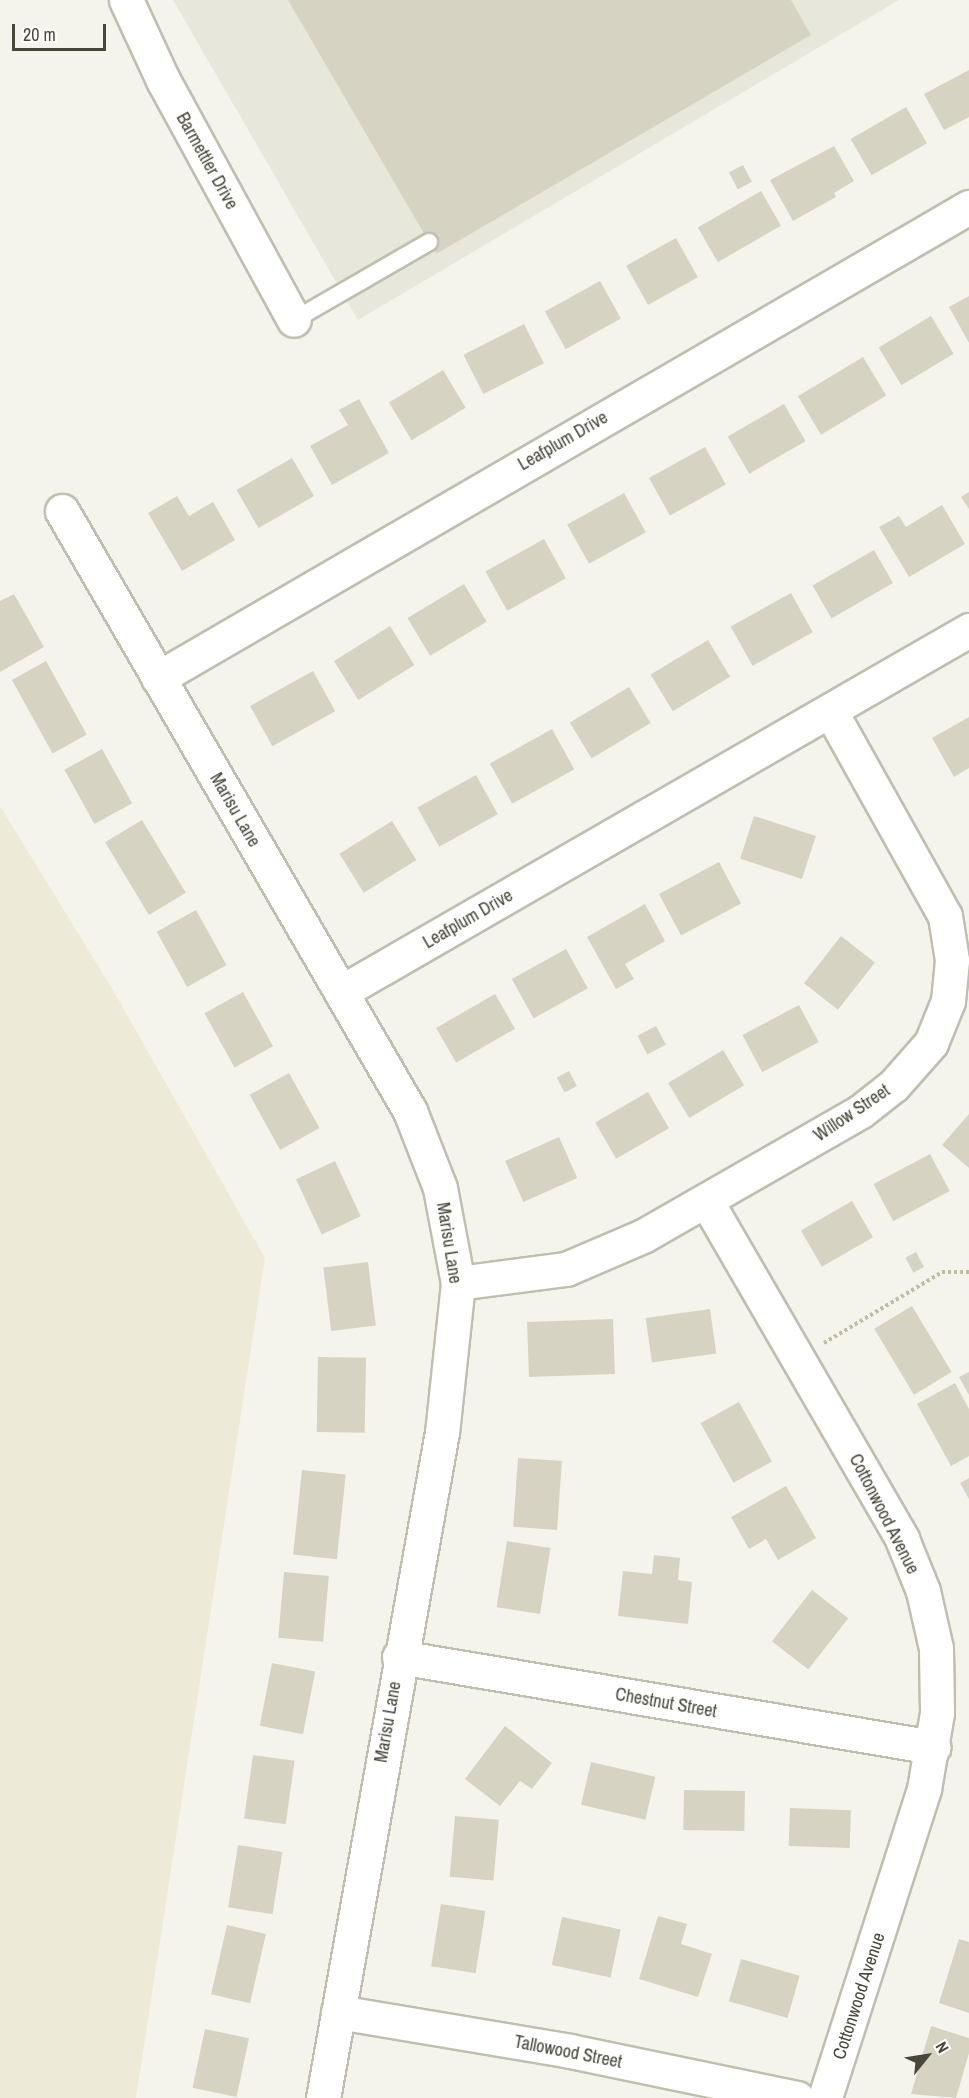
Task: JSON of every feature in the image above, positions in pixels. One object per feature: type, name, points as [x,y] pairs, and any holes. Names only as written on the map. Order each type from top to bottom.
[{"type":"street","name":"Barmettler Drive","points":[[126,0],[163,80],[294,320]]},
{"type":"street","name":"Leafplum Drive","points":[[158,678],[969,207]]},
{"type":"street","name":"Marisu Lane","points":[[62,511],[410,1111],[440,1188],[458,1283],[442,1432],[399,1656],[323,2098]]},
{"type":"street","name":"Leafplum Drive","points":[[341,992],[831,712],[969,630]]},
{"type":"street","name":"Willow Street","points":[[458,1283],[566,1269],[643,1236],[707,1202],[861,1111],[894,1085],[931,1043],[948,1001],[952,960],[945,916],[831,712]]},
{"type":"street","name":"Cottonwood Avenue","points":[[707,1202],[878,1496],[914,1568],[936,1648],[938,1680],[933,1748],[912,1833],[825,2098]]},
{"type":"street","name":"Chestnut Street","points":[[399,1656],[933,1748]]},
{"type":"street","name":"Tallowood Street","points":[[338,2012],[570,2050],[797,2098]]},
{"type":"lane","points":[[294,320],[429,242]]},
{"type":"path","points":[[821,1345],[942,1272],[969,1272]]},
{"type":"shaded area","points":[[173,0],[899,0],[358,320]]},
{"type":"shaded area","points":[[0,806],[113,990],[265,1258],[136,2098],[0,2098]]},
{"type":"building","points":[[288,0],[791,0],[811,35],[436,254]]},
{"type":"building","points":[[969,70],[969,117],[944,130],[924,94]]},
{"type":"building","points":[[906,107],[927,143],[872,175],[851,139]]},
{"type":"building","points":[[834,146],[854,181],[834,193],[836,197],[793,221],[770,180]]},
{"type":"building","points":[[743,165],[752,182],[738,189],[729,173]]},
{"type":"building","points":[[761,191],[781,226],[718,262],[698,228]]},
{"type":"building","points":[[676,238],[698,277],[648,305],[626,266]]},
{"type":"building","points":[[600,281],[621,319],[566,349],[545,312]]},
{"type":"building","points":[[969,296],[969,343],[949,307]]},
{"type":"building","points":[[931,316],[954,354],[901,385],[879,347]]},
{"type":"building","points":[[524,324],[544,363],[483,394],[463,355]]},
{"type":"building","points":[[863,357],[886,396],[821,435],[798,396]]},
{"type":"building","points":[[443,370],[466,408],[412,440],[389,402]]},
{"type":"building","points":[[359,399],[389,453],[332,485],[310,446],[348,425],[339,410]]},
{"type":"building","points":[[784,404],[806,441],[749,474],[728,436]]},
{"type":"building","points":[[705,447],[726,485],[670,516],[649,478]]},
{"type":"building","points":[[292,458],[314,496],[259,528],[237,490]]},
{"type":"building","points":[[969,492],[969,509],[961,497]]},
{"type":"building","points":[[624,493],[646,532],[589,564],[567,525]]},
{"type":"building","points":[[177,496],[189,516],[213,502],[235,540],[182,571],[148,513]]},
{"type":"building","points":[[942,505],[965,544],[909,577],[879,527],[899,516],[906,527]]},
{"type":"building","points":[[544,539],[566,578],[507,611],[485,571]]},
{"type":"building","points":[[874,550],[893,583],[832,618],[813,586]]},
{"type":"building","points":[[464,584],[487,622],[430,656],[407,618]]},
{"type":"building","points":[[791,593],[813,632],[752,666],[731,626]]},
{"type":"building","points":[[14,594],[44,647],[0,672],[0,601]]},
{"type":"building","points":[[390,626],[414,665],[358,700],[334,661]]},
{"type":"building","points":[[708,640],[730,677],[673,711],[651,675]]},
{"type":"building","points":[[46,661],[87,734],[53,753],[12,680]]},
{"type":"building","points":[[313,671],[335,711],[272,746],[250,706]]},
{"type":"building","points":[[629,687],[651,723],[591,759],[570,723]]},
{"type":"building","points":[[969,717],[969,768],[954,777],[932,738]]},
{"type":"building","points":[[552,729],[574,769],[512,804],[490,763]]},
{"type":"building","points":[[102,749],[132,803],[94,824],[64,770]]},
{"type":"building","points":[[476,775],[498,814],[439,847],[417,807]]},
{"type":"building","points":[[754,816],[816,836],[802,879],[740,859]]},
{"type":"building","points":[[142,820],[186,893],[149,915],[105,842]]},
{"type":"building","points":[[392,821],[416,860],[364,893],[339,854]]},
{"type":"building","points":[[719,862],[741,903],[681,935],[659,894]]},
{"type":"building","points":[[645,904],[665,941],[625,964],[634,979],[616,989],[587,937]]},
{"type":"building","points":[[196,910],[227,965],[187,987],[157,932]]},
{"type":"building","points":[[841,936],[875,962],[838,1010],[804,983]]},
{"type":"building","points":[[566,949],[588,988],[534,1018],[512,979]]},
{"type":"building","points":[[243,992],[273,1046],[235,1068],[205,1013]]},
{"type":"building","points":[[495,994],[515,1029],[456,1063],[436,1028]]},
{"type":"building","points":[[799,1005],[819,1042],[762,1072],[742,1035]]},
{"type":"building","points":[[656,1026],[666,1045],[647,1054],[637,1036]]},
{"type":"building","points":[[723,1050],[744,1085],[689,1118],[668,1083]]},
{"type":"building","points":[[569,1071],[577,1086],[565,1093],[557,1078]]},
{"type":"building","points":[[289,1073],[320,1128],[280,1150],[250,1095]]},
{"type":"building","points":[[648,1092],[669,1128],[616,1159],[595,1122]]},
{"type":"building","points":[[969,1114],[969,1168],[942,1145]]},
{"type":"building","points":[[559,1137],[577,1178],[523,1202],[505,1161]]},
{"type":"building","points":[[930,1154],[950,1191],[893,1221],[873,1184]]},
{"type":"building","points":[[335,1161],[361,1216],[322,1234],[296,1179]]},
{"type":"building","points":[[852,1201],[873,1237],[822,1267],[801,1230]]},
{"type":"building","points":[[916,1252],[924,1267],[913,1273],[905,1258]]},
{"type":"building","points":[[368,1262],[376,1326],[331,1331],[323,1267]]},
{"type":"building","points":[[912,1306],[952,1372],[914,1395],[874,1329]]},
{"type":"building","points":[[710,1309],[716,1354],[652,1363],[646,1318]]},
{"type":"building","points":[[613,1319],[615,1374],[529,1377],[527,1322]]},
{"type":"building","points":[[318,1357],[366,1358],[365,1433],[317,1432]]},
{"type":"building","points":[[969,1372],[969,1395],[959,1377]]},
{"type":"building","points":[[955,1383],[969,1409],[969,1456],[951,1466],[917,1404]]},
{"type":"building","points":[[739,1402],[772,1461],[733,1483],[701,1423]]},
{"type":"building","points":[[518,1458],[562,1461],[557,1530],[513,1527]]},
{"type":"building","points":[[302,1470],[346,1475],[337,1559],[293,1555]]},
{"type":"building","points":[[969,1478],[969,1499],[960,1483]]},
{"type":"building","points":[[786,1486],[816,1538],[778,1560],[766,1539],[749,1549],[731,1517]]},
{"type":"building","points":[[507,1541],[550,1548],[540,1614],[497,1607]]},
{"type":"building","points":[[654,1555],[680,1558],[678,1580],[692,1582],[688,1624],[618,1616],[623,1571],[652,1574]]},
{"type":"building","points":[[284,1572],[329,1576],[323,1642],[278,1638]]},
{"type":"building","points":[[812,1590],[848,1618],[808,1670],[772,1641]]},
{"type":"building","points":[[272,1663],[315,1671],[303,1734],[260,1726]]},
{"type":"building","points":[[505,1726],[552,1763],[532,1789],[520,1781],[500,1806],[465,1779]]},
{"type":"building","points":[[253,1755],[295,1761],[286,1824],[244,1818]]},
{"type":"building","points":[[591,1762],[655,1777],[645,1820],[581,1805]]},
{"type":"building","points":[[684,1790],[745,1791],[744,1831],[683,1830]]},
{"type":"building","points":[[790,1808],[851,1810],[850,1848],[789,1846]]},
{"type":"building","points":[[455,1816],[499,1820],[494,1881],[450,1877]]},
{"type":"building","points":[[238,1845],[282,1852],[273,1914],[228,1907]]},
{"type":"building","points":[[441,1904],[485,1911],[476,1973],[431,1966]]},
{"type":"building","points":[[658,1916],[687,1924],[681,1944],[712,1954],[698,1997],[639,1979]]},
{"type":"building","points":[[562,1917],[621,1929],[611,1977],[552,1965]]},
{"type":"building","points":[[227,1925],[266,1934],[250,2003],[211,1994]]},
{"type":"building","points":[[959,1939],[969,1942],[969,2013],[939,2003]]},
{"type":"building","points":[[741,1959],[800,1976],[788,2018],[729,2001]]},
{"type":"building","points":[[931,2026],[969,2038],[969,2053],[956,2098],[911,2094]]},
{"type":"building","points":[[205,2029],[249,2038],[237,2097],[193,2088]]}]
